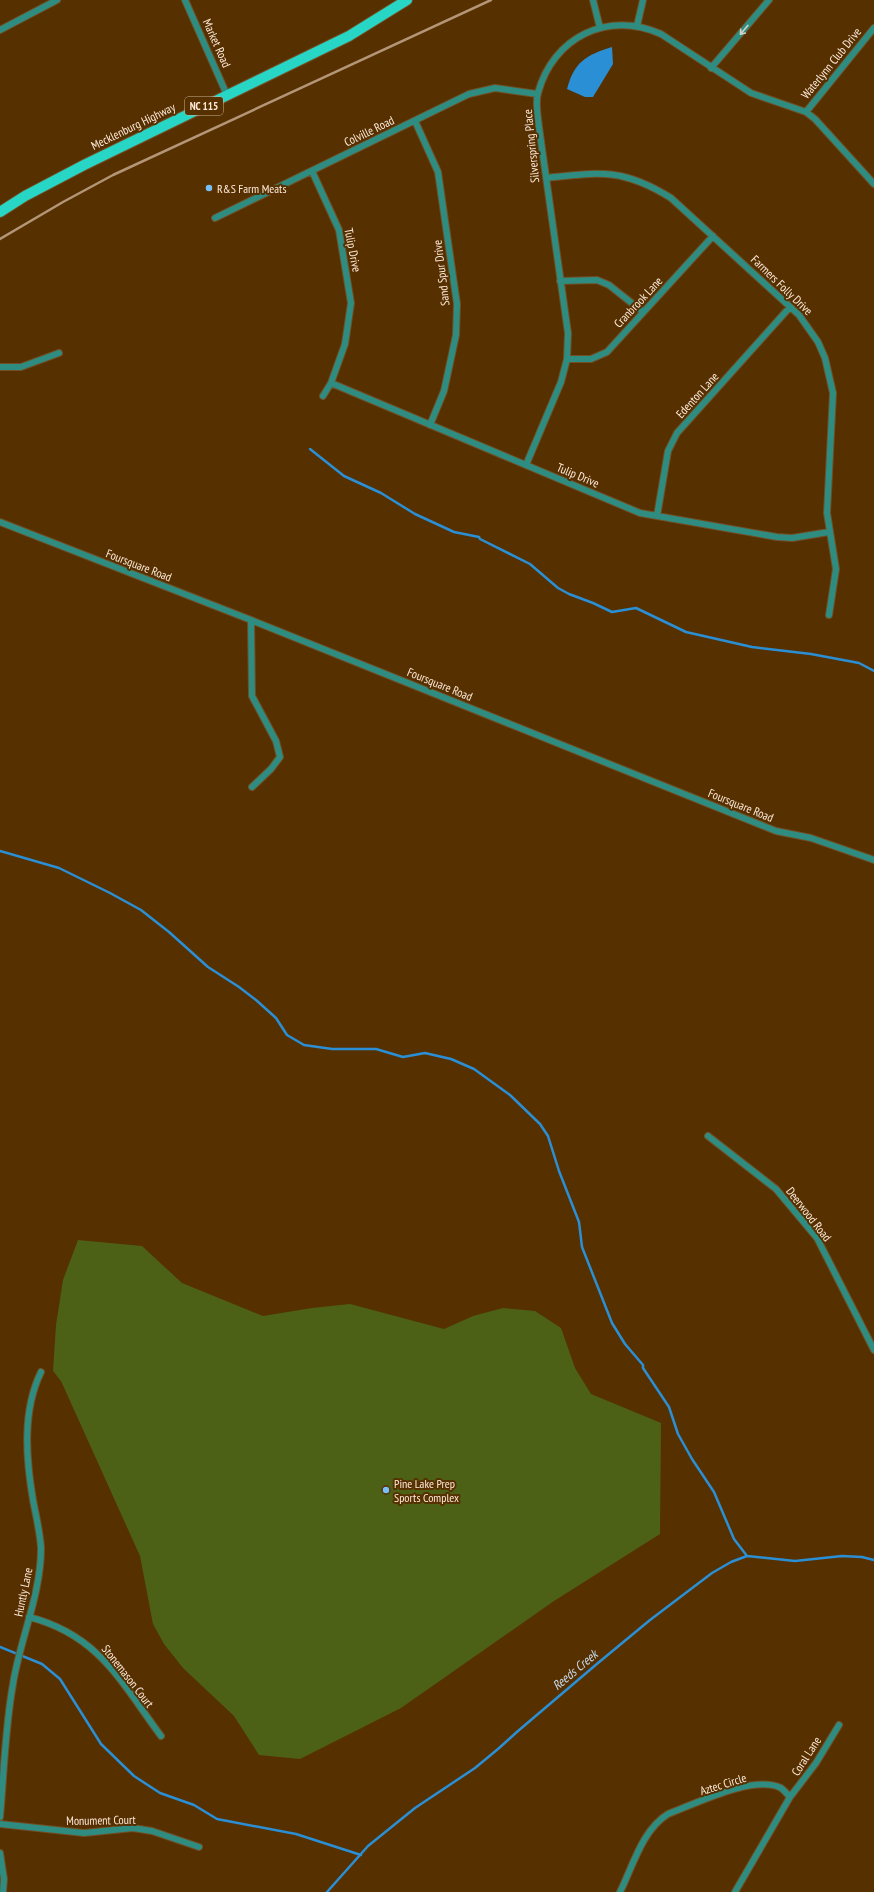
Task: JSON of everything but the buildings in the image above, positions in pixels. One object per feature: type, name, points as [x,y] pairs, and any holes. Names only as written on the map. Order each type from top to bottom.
[{"type":"main road","name":"Mecklenburg Highway","points":[[0,212],[26,196],[84,165],[349,36],[407,0]]},
{"type":"street","points":[[0,30],[57,0]]},
{"type":"street","name":"Market Road","points":[[186,0],[227,95]]},
{"type":"street","points":[[593,0],[600,28]]},
{"type":"street","points":[[637,26],[643,0]]},
{"type":"street","points":[[711,68],[768,0]]},
{"type":"street","name":"Silverspring Place","points":[[526,465],[561,382],[567,359],[568,333],[539,127],[537,94],[551,64],[560,52],[574,40],[591,30],[628,25],[649,29],[661,34],[751,93],[806,112],[874,184]]},
{"type":"street","name":"Waterlynn Club Drive","points":[[806,112],[873,31]]},
{"type":"street","name":"Colville Road","points":[[216,218],[469,94],[495,88],[537,94]]},
{"type":"street","name":"Sand Spur Drive","points":[[415,121],[438,172],[457,304],[456,335],[444,391],[430,425]]},
{"type":"street","name":"Tulip Drive","points":[[312,171],[340,230],[351,303],[345,344],[331,383],[323,396]]},
{"type":"street","name":"Farmers Folly Drive","points":[[546,178],[594,173],[615,174],[651,185],[671,198],[800,315],[818,342],[825,358],[833,393],[827,513],[829,532],[836,557],[836,569],[829,615]]},
{"type":"street","name":"Cranbrook Lane","points":[[567,359],[591,358],[606,352],[713,236]]},
{"type":"street","points":[[560,281],[597,280],[609,286],[643,312]]},
{"type":"street","name":"Edenton Lane","points":[[657,516],[668,451],[677,433],[790,306]]},
{"type":"street","points":[[0,367],[21,367],[59,353]]},
{"type":"street","name":"Tulip Drive","points":[[331,383],[640,513],[777,537],[792,538],[829,532]]},
{"type":"street","name":"Foursquare Road","points":[[0,522],[251,620],[776,831],[811,838],[874,860]]},
{"type":"street","points":[[251,620],[252,696],[276,741],[280,757],[271,770],[252,787]]},
{"type":"street","name":"Deerwood Road","points":[[708,1136],[776,1189],[817,1238],[874,1350]]},
{"type":"street","name":"Huntly Lane","points":[[0,1817],[12,1685],[40,1571],[40,1548],[27,1466],[28,1429],[32,1396],[41,1372]]},
{"type":"street","name":"Stonemason Court","points":[[29,1617],[48,1622],[74,1634],[93,1649],[111,1669],[161,1736]]},
{"type":"street","name":"Coral Lane","points":[[790,1797],[816,1763],[839,1725]]},
{"type":"street","name":"Aztec Circle","points":[[620,1892],[648,1833],[659,1820],[668,1814],[745,1787],[761,1785],[773,1786],[781,1788],[790,1797]]},
{"type":"street","points":[[735,1892],[790,1797]]},
{"type":"street","name":"Monument Court","points":[[0,1824],[84,1833],[133,1828],[152,1831],[200,1847]]},
{"type":"street","points":[[0,1853],[4,1879],[3,1892]]},
{"type":"green space","name":"Pine Lake Prep Sports Complex","points":[[78,1240],[142,1246],[182,1283],[263,1316],[312,1308],[350,1304],[444,1329],[473,1316],[503,1308],[535,1311],[561,1328],[575,1368],[591,1394],[661,1423],[660,1534],[554,1601],[401,1708],[300,1759],[259,1755],[234,1716],[183,1668],[164,1644],[153,1624],[140,1556],[61,1381],[53,1371],[56,1325],[63,1280]]},
{"type":"water","points":[[612,47],[613,64],[593,97],[585,97],[567,89],[573,72],[582,61],[595,53]]},
{"type":"waterway","points":[[310,449],[344,476],[381,493],[415,514],[454,532],[479,537],[480,539],[530,564],[558,588],[612,612],[636,608],[686,632],[752,647],[811,654],[859,663],[874,671]]},
{"type":"waterway","points":[[0,851],[59,868],[141,910],[169,932],[208,967],[256,1000],[276,1018],[287,1035],[304,1045],[332,1049],[376,1049],[403,1057],[425,1053],[451,1059],[474,1069],[510,1095],[540,1124],[548,1136],[559,1171],[579,1222],[582,1247],[612,1323],[625,1344],[643,1365],[643,1368],[669,1407],[678,1434],[692,1459],[714,1492],[734,1539],[747,1556]]},
{"type":"waterway","name":"Reeds Creek","points":[[327,1892],[368,1846],[415,1808],[475,1768],[650,1620],[712,1573],[731,1562],[747,1556],[795,1561],[842,1556],[862,1557],[874,1560]]},
{"type":"waterway","points":[[0,1647],[42,1664],[60,1679],[101,1744],[134,1776],[160,1793],[194,1805],[217,1819],[296,1834],[361,1855]]},
{"type":"railway","points":[[0,239],[113,175],[491,0]]},
{"type":"place","name":"R&S Farm Meats","points":[[209,188]]},
{"type":"place","name":"Pine Lake Prep Sports Complex","points":[[386,1490]]}]
